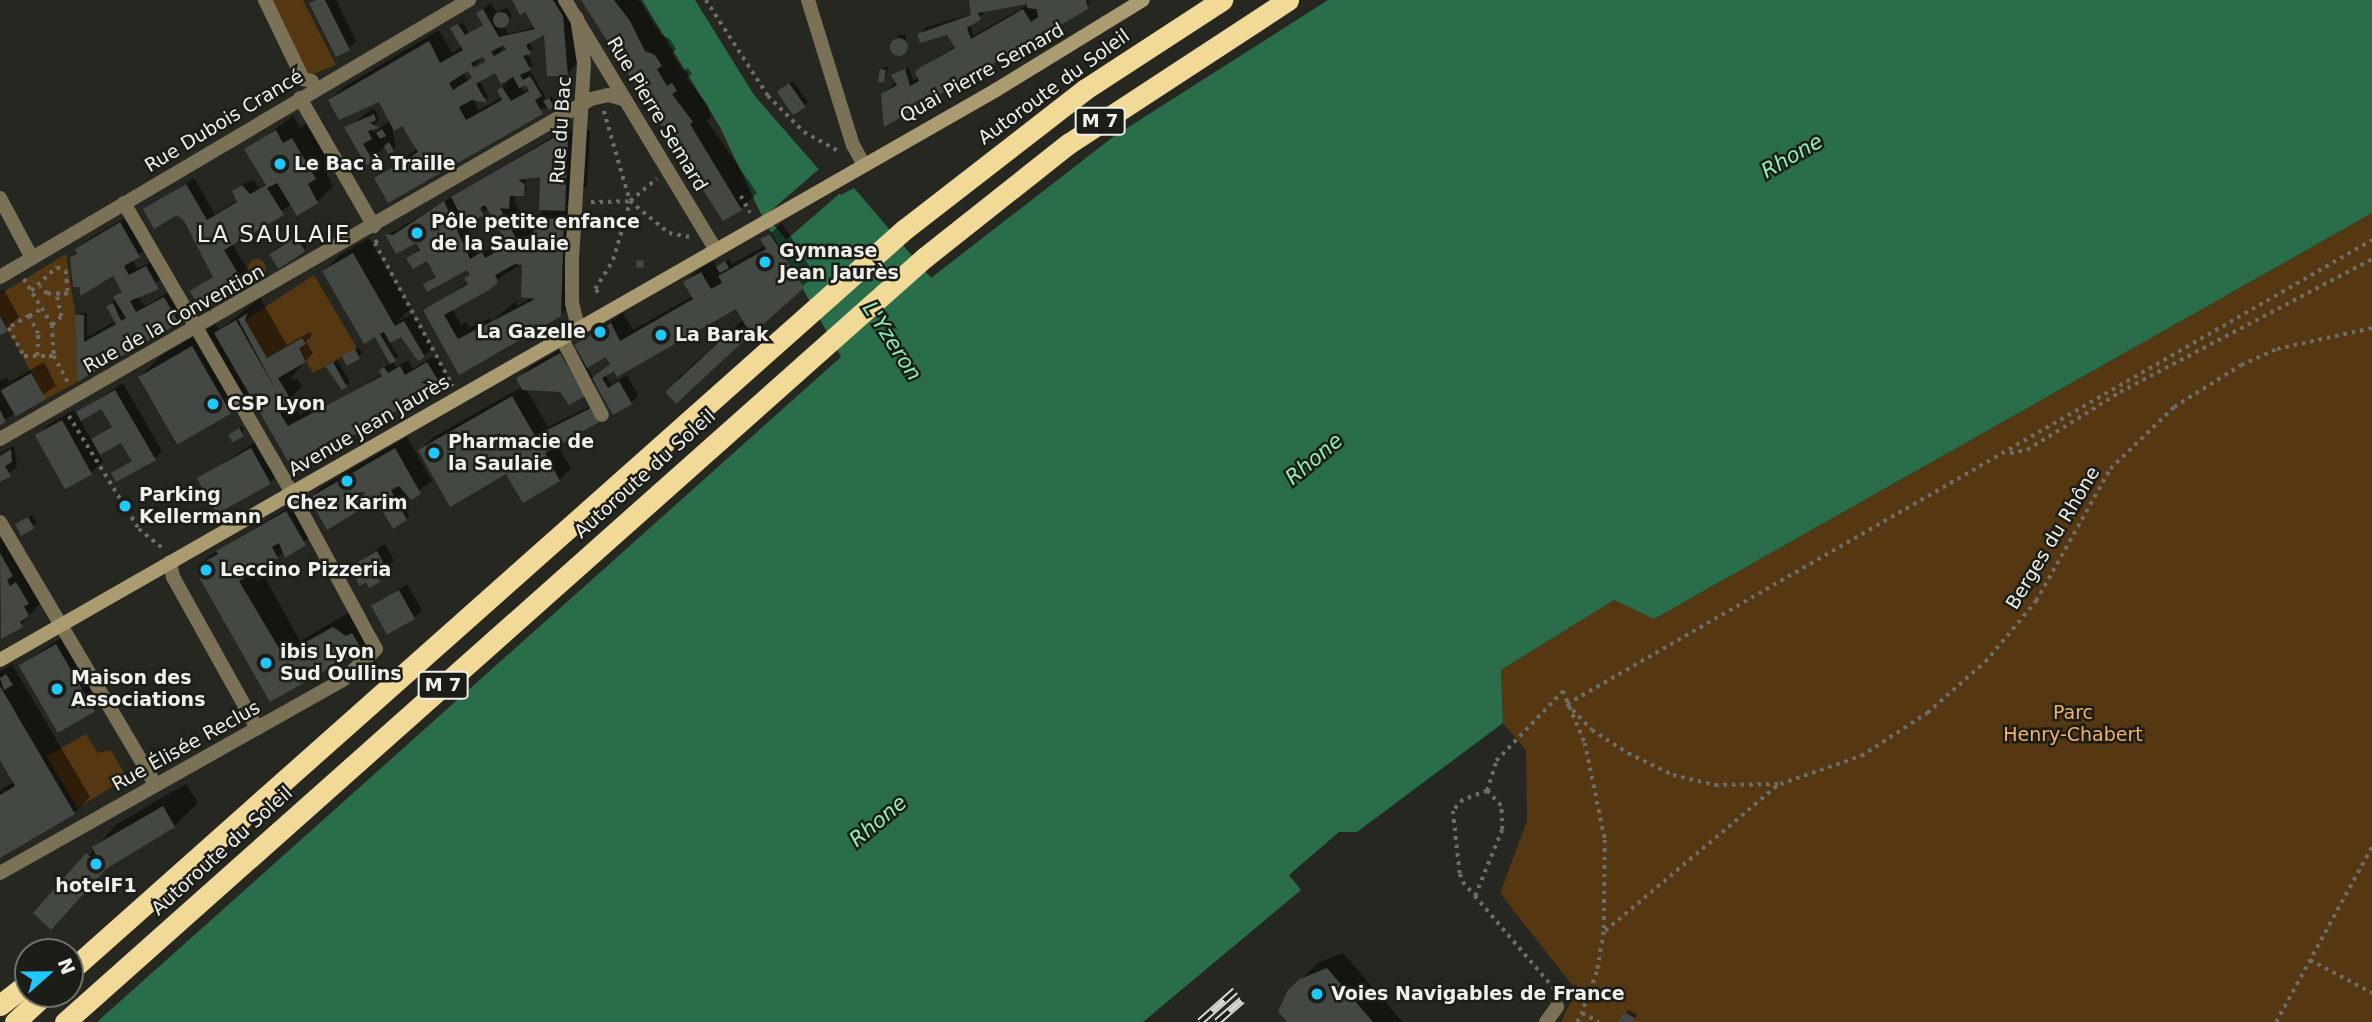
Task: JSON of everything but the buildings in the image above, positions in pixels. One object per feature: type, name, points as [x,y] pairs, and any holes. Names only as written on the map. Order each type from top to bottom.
[{"type":"highway","name":"Autoroute du Soleil","points":[[84,958],[905,229],[1084,90],[1222,0]]},
{"type":"highway","name":"Autoroute du Soleil","points":[[65,1022],[924,258],[1068,144],[1176,69],[1287,0]]},
{"type":"highway","points":[[84,941],[204,851]]},
{"type":"highway","points":[[15,1022],[30,1008]]},
{"type":"main road","name":"Quai Pierre Semard","points":[[761,222],[996,90],[1143,0]]},
{"type":"main road","name":"Avenue Jean Jaurès","points":[[0,660],[761,222]]},
{"type":"street","points":[[265,0],[303,79],[312,81]]},
{"type":"street","name":"Rue Dubois Crancé","points":[[0,277],[469,0]]},
{"type":"street","name":"Rue Pierre Semard","points":[[565,0],[715,249]]},
{"type":"street","points":[[808,0],[853,145],[863,163]]},
{"type":"street","name":"Rue du Bac","points":[[577,18],[584,63],[572,262],[572,303],[578,327]]},
{"type":"street","name":"Rue de la Convention","points":[[0,439],[599,96],[623,99]]},
{"type":"street","points":[[300,98],[374,226]]},
{"type":"street","points":[[0,198],[32,258]]},
{"type":"street","points":[[124,203],[290,493]]},
{"type":"street","points":[[561,337],[602,415]]},
{"type":"street","name":"Rue Élisée Reclus","points":[[0,873],[343,680],[371,657],[374,641],[290,493]]},
{"type":"street","points":[[0,522],[58,626],[71,639],[155,784]]},
{"type":"street","points":[[170,562],[173,577],[257,728]]},
{"type":"street","points":[[1546,1022],[1557,1007]]},
{"type":"path","points":[[706,0],[768,96],[804,132],[840,152],[839,161]]},
{"type":"path","points":[[604,111],[630,201],[669,233],[690,237]]},
{"type":"path","points":[[598,293],[596,289],[613,260],[630,201],[650,183]]},
{"type":"path","points":[[741,196],[761,222]]},
{"type":"path","points":[[590,202],[630,201]]},
{"type":"path","points":[[374,226],[382,239],[375,243],[459,396]]},
{"type":"path","points":[[1567,704],[2008,453],[2372,240]]},
{"type":"path","points":[[2008,453],[2027,450],[2120,391],[2372,258]]},
{"type":"path","points":[[57,268],[66,271],[68,294],[56,294],[40,287],[40,279],[57,268]]},
{"type":"path","points":[[31,274],[24,280],[52,325],[54,356],[70,387]]},
{"type":"path","points":[[31,292],[40,287]]},
{"type":"path","points":[[52,325],[61,317],[56,294]]},
{"type":"path","points":[[41,309],[9,328],[24,356],[54,356]]},
{"type":"path","points":[[29,316],[38,334],[37,356]]},
{"type":"path","name":"Berges du Rhône","points":[[1567,704],[1592,730],[1673,775],[1715,785],[1780,784],[1861,756],[1927,713],[1985,662],[2036,601],[2110,469],[2174,407],[2241,365],[2277,349],[2372,328]]},
{"type":"path","points":[[75,410],[69,416],[109,486],[139,529],[164,546],[170,562]]},
{"type":"path","points":[[1487,791],[1496,761],[1563,691],[1585,743],[1605,841],[1604,932],[1597,972],[1577,1022]]},
{"type":"path","points":[[1604,932],[1780,784]]},
{"type":"path","points":[[1487,791],[1463,800],[1452,811],[1460,874],[1475,896],[1559,994],[1557,1007]]},
{"type":"path","points":[[1475,896],[1502,830],[1501,806],[1487,791]]},
{"type":"path","points":[[2276,1022],[2372,847]]},
{"type":"path","points":[[2310,960],[2372,993]]},
{"type":"path","points":[[1582,1013],[1599,1022]]},
{"type":"green space","points":[[272,0],[303,0],[336,65],[308,76]]},
{"type":"green space","name":"Parc Henry-Chabert","points":[[2372,213],[2372,1022],[1561,1022],[1576,990],[1500,893],[1527,821],[1526,750],[1503,723],[1501,670],[1614,600],[1654,619]]},
{"type":"green space","points":[[66,254],[75,312],[77,382],[46,399],[0,316],[0,294]]},
{"type":"green space","points":[[253,259],[261,259],[266,268],[264,275],[253,277],[248,272],[248,264]]},
{"type":"green space","points":[[314,275],[357,348],[313,373],[299,348],[306,344],[302,338],[267,358],[245,320]]},
{"type":"green space","points":[[86,734],[98,753],[111,750],[127,778],[77,808],[47,756]]},
{"type":"water","points":[[642,0],[695,0],[754,95],[841,195],[854,188],[931,278],[1113,137],[1328,0],[2372,0],[2372,213],[1654,619],[1614,600],[1501,670],[1503,723],[1357,832],[1339,832],[1289,875],[1301,890],[1143,1022],[97,1022],[841,357],[762,216],[720,127]]},
{"type":"pier","points":[[819,169],[840,193],[786,240],[765,216]]},
{"type":"railway","points":[[1200,1022],[1235,991]]},
{"type":"railway","points":[[1217,1022],[1242,1000]]},
{"type":"place","name":"Le Bac à Traille","points":[[280,164]]},
{"type":"place","name":"Pôle petite enfance de la Saulaie","points":[[417,233]]},
{"type":"place","name":"Gymnase Jean Jaurès","points":[[765,262]]},
{"type":"place","name":"La Gazelle","points":[[600,332]]},
{"type":"place","name":"La Barak","points":[[661,335]]},
{"type":"place","name":"CSP Lyon","points":[[213,404]]},
{"type":"place","name":"Pharmacie de la Saulaie","points":[[434,453]]},
{"type":"place","name":"Chez Karim","points":[[347,481]]},
{"type":"place","name":"Parking Kellermann","points":[[125,506]]},
{"type":"place","name":"Leccino Pizzeria","points":[[206,570]]},
{"type":"place","name":"ibis Lyon Sud Oullins","points":[[266,663]]},
{"type":"place","name":"Maison des Associations","points":[[57,689]]},
{"type":"place","name":"hotelF1","points":[[96,864]]},
{"type":"place","name":"Voies Navigables de France","points":[[1317,994]]},
{"type":"district","name":"LA SAULAIE","points":[[274,234]]},
{"type":"water label","name":"Rhone","points":[[1792,156]]},
{"type":"water label","name":"L'Yzeron","points":[[892,341]]},
{"type":"water label","name":"Rhone","points":[[1314,459]]},
{"type":"water label","name":"Rhone","points":[[878,821]]}]
